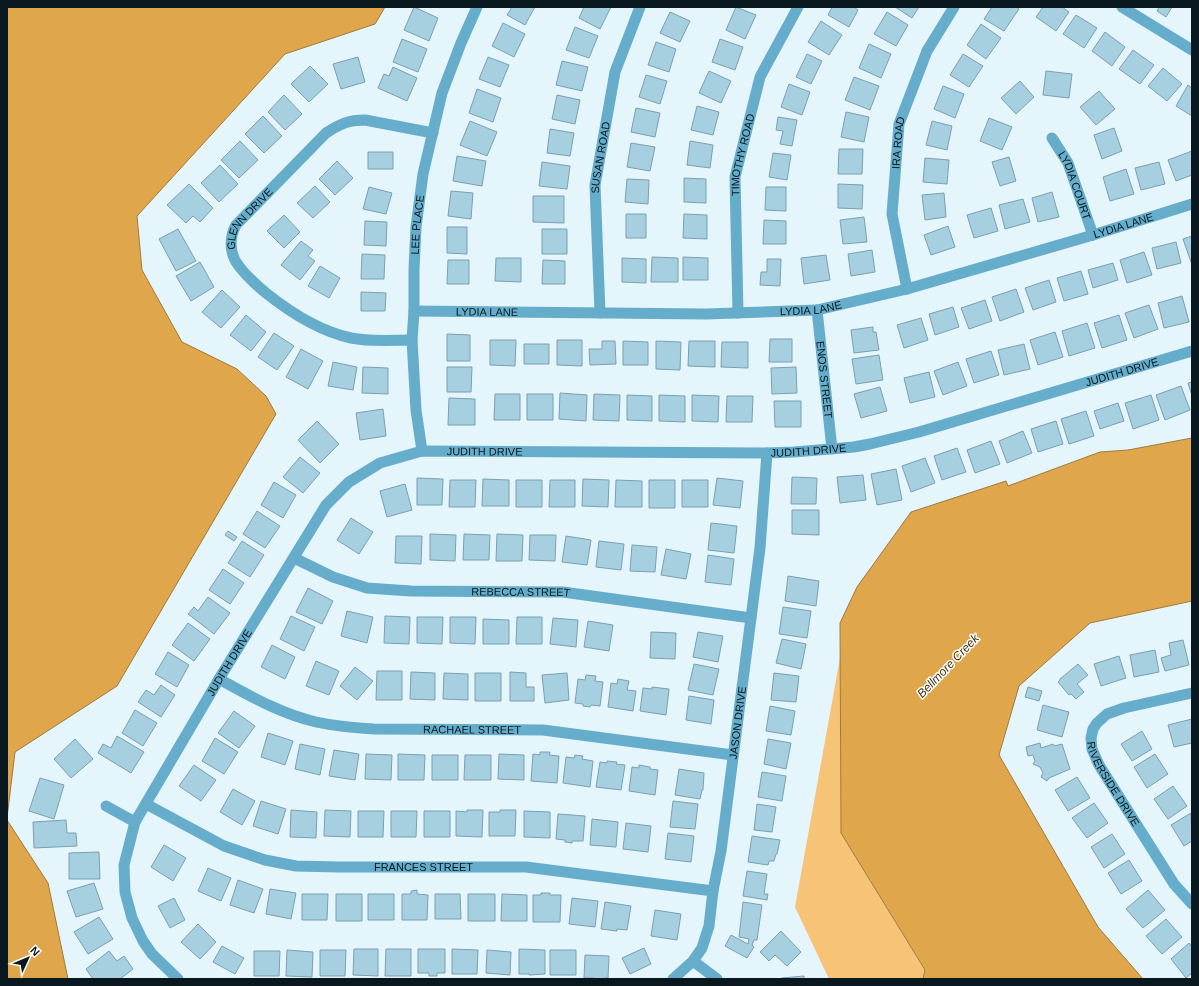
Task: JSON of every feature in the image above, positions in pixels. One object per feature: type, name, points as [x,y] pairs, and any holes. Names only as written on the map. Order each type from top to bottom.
[{"type":"street","name":"LEE PLACE","points":[[422,451],[416,410],[412,340],[416,228],[423,174],[442,94],[461,43],[477,7]]},
{"type":"street","name":"SUSAN ROAD","points":[[600,313],[595,186],[615,72],[640,7]]},
{"type":"street","name":"TIMOTHY ROAD","points":[[738,313],[735,177],[760,77],[798,7]]},
{"type":"street","name":"IRA ROAD","points":[[907,289],[892,214],[898,124],[927,51],[954,7]]},
{"type":"street","points":[[1122,7],[1192,50]]},
{"type":"street","name":"GLENN DRIVE","points":[[412,340],[358,339],[325,330],[312,323],[284,307],[254,283],[236,261],[231,241],[232,232],[236,225],[326,133],[341,123],[354,120],[365,120],[433,133]]},
{"type":"street","name":"LYDIA COURT","points":[[1052,138],[1068,163],[1093,235]]},
{"type":"street","name":"LYDIA LANE","points":[[414,311],[738,313],[818,310],[907,289],[1093,235],[1192,204]]},
{"type":"street","name":"ENOS STREET","points":[[818,310],[832,449]]},
{"type":"street","name":"JUDITH DRIVE","points":[[178,979],[152,954],[143,941],[132,918],[125,892],[124,865],[135,822],[219,679],[326,505],[349,482],[380,463],[422,451],[767,453],[854,447],[919,432],[1192,351]]},
{"type":"street","name":"JASON DRIVE","points":[[673,979],[694,962],[702,948],[709,926],[721,851],[760,548],[767,453]]},
{"type":"street","name":"REBECCA STREET","points":[[294,558],[333,577],[367,588],[411,591],[563,592],[751,618]]},
{"type":"street","name":"RACHAEL STREET","points":[[219,679],[284,712],[315,722],[347,727],[374,729],[543,730],[733,755]]},
{"type":"street","name":"RIVERSIDE DRIVE","points":[[1192,692],[1124,708],[1107,714],[1097,723],[1093,729],[1091,738],[1092,749],[1099,765],[1174,884],[1192,904]]},
{"type":"street","name":"FRANCES STREET","points":[[146,804],[224,846],[265,860],[296,866],[526,867],[714,891]]},
{"type":"street","points":[[106,806],[135,822]]},
{"type":"street","points":[[694,962],[717,979]]},
{"type":"shaded area","points":[[840,658],[841,833],[925,971],[923,979],[829,979],[795,907]]},
{"type":"water","points":[[7,7],[385,7],[375,24],[285,54],[137,216],[142,270],[182,342],[237,369],[266,396],[276,414],[117,686],[15,752],[7,818]]},
{"type":"water","name":"Bellmore Creek","points":[[1192,438],[1192,601],[1090,623],[1019,686],[999,755],[1098,927],[1143,979],[923,979],[925,970],[841,833],[840,623],[857,587],[911,512],[1006,481],[1008,486],[1100,452],[1128,450]]},
{"type":"water","points":[[7,820],[48,883],[68,979],[7,979]]},
{"type":"building","points":[[414,7],[438,18],[429,41],[404,30]]},
{"type":"building","points":[[512,7],[535,7],[525,25],[507,15]]},
{"type":"building","points":[[584,7],[611,7],[600,29],[579,18]]},
{"type":"building","points":[[736,7],[756,15],[745,39],[726,30]]},
{"type":"building","points":[[832,7],[854,7],[858,10],[849,27],[828,15]]},
{"type":"building","points":[[895,7],[919,7],[912,18]]},
{"type":"building","points":[[992,7],[1016,7],[1019,9],[1004,31],[984,19]]},
{"type":"building","points":[[1043,7],[1062,7],[1069,12],[1056,31],[1036,17]]},
{"type":"building","points":[[1159,7],[1172,7],[1166,17],[1157,11]]},
{"type":"building","points":[[670,12],[690,21],[680,42],[660,33]]},
{"type":"building","points":[[887,12],[908,25],[896,46],[874,34]]},
{"type":"building","points":[[1076,15],[1097,28],[1084,48],[1063,34]]},
{"type":"building","points":[[821,21],[842,35],[829,55],[808,42]]},
{"type":"building","points":[[503,23],[525,34],[514,57],[492,46]]},
{"type":"building","points":[[981,24],[1001,38],[986,59],[967,45]]},
{"type":"building","points":[[575,27],[598,36],[589,58],[566,50]]},
{"type":"building","points":[[1105,32],[1125,47],[1112,66],[1092,51]]},
{"type":"building","points":[[402,39],[427,49],[418,72],[393,62]]},
{"type":"building","points":[[720,39],[743,47],[735,70],[712,62]]},
{"type":"building","points":[[656,42],[676,49],[669,72],[648,65]]},
{"type":"building","points":[[869,44],[891,54],[881,78],[859,68]]},
{"type":"building","points":[[1133,50],[1154,65],[1140,84],[1119,69]]},
{"type":"building","points":[[807,54],[822,61],[811,84],[796,77]]},
{"type":"building","points":[[963,54],[983,66],[969,87],[950,75]]},
{"type":"building","points":[[358,57],[365,82],[341,89],[333,64]]},
{"type":"building","points":[[488,57],[509,65],[500,87],[479,79]]},
{"type":"building","points":[[562,61],[588,67],[582,91],[556,85]]},
{"type":"building","points":[[310,66],[328,84],[309,102],[291,84]]},
{"type":"building","points":[[393,67],[417,78],[407,101],[378,88],[384,74],[389,76]]},
{"type":"building","points":[[1163,68],[1182,84],[1167,101],[1148,86]]},
{"type":"building","points":[[709,71],[731,81],[721,103],[699,93]]},
{"type":"building","points":[[1046,71],[1072,74],[1069,98],[1043,95]]},
{"type":"building","points":[[646,75],[667,81],[660,104],[639,97]]},
{"type":"building","points":[[854,77],[879,86],[870,110],[845,100]]},
{"type":"building","points":[[1020,81],[1034,97],[1016,114],[1001,98]]},
{"type":"building","points":[[789,84],[810,92],[802,115],[781,107]]},
{"type":"building","points":[[1188,85],[1192,88],[1192,116],[1176,106]]},
{"type":"building","points":[[943,86],[964,94],[955,118],[934,109]]},
{"type":"building","points":[[477,89],[501,98],[493,122],[469,113]]},
{"type":"building","points":[[1099,91],[1115,109],[1096,125],[1080,107]]},
{"type":"building","points":[[284,95],[302,114],[285,130],[268,112]]},
{"type":"building","points":[[557,95],[580,100],[575,124],[552,119]]},
{"type":"building","points":[[697,106],[719,112],[713,135],[691,130]]},
{"type":"building","points":[[636,108],[660,113],[655,137],[631,132]]},
{"type":"building","points":[[846,112],[869,117],[864,142],[841,137]]},
{"type":"building","points":[[263,116],[282,136],[264,153],[245,134]]},
{"type":"building","points":[[778,117],[797,120],[792,146],[780,144],[783,131],[776,130]]},
{"type":"building","points":[[989,118],[1012,127],[1002,150],[980,141]]},
{"type":"building","points":[[470,121],[497,132],[487,156],[460,145]]},
{"type":"building","points":[[932,121],[952,126],[947,150],[926,145]]},
{"type":"building","points":[[1114,128],[1122,151],[1102,159],[1094,135]]},
{"type":"building","points":[[550,129],[574,133],[570,156],[547,153]]},
{"type":"building","points":[[240,141],[258,160],[239,178],[221,160]]},
{"type":"building","points":[[690,141],[713,145],[710,168],[687,165]]},
{"type":"building","points":[[631,143],[655,147],[650,171],[627,167]]},
{"type":"building","points":[[839,149],[863,149],[862,174],[838,174]]},
{"type":"building","points":[[1192,151],[1192,175],[1176,181],[1168,160]]},
{"type":"building","points":[[368,152],[393,152],[393,169],[368,169]]},
{"type":"building","points":[[773,153],[791,155],[787,180],[769,177]]},
{"type":"building","points":[[457,156],[486,161],[482,186],[453,181]]},
{"type":"building","points":[[1009,157],[1016,181],[1000,186],[992,162]]},
{"type":"building","points":[[925,158],[949,160],[947,184],[923,182]]},
{"type":"building","points":[[337,161],[353,178],[335,195],[319,179]]},
{"type":"building","points":[[542,162],[570,166],[567,189],[539,186]]},
{"type":"building","points":[[1159,162],[1165,184],[1141,190],[1135,168]]},
{"type":"building","points":[[220,165],[238,184],[219,202],[201,183]]},
{"type":"building","points":[[1126,169],[1134,194],[1110,201],[1103,177]]},
{"type":"building","points":[[684,178],[706,179],[706,203],[684,202]]},
{"type":"building","points":[[627,179],[649,180],[648,204],[625,202]]},
{"type":"building","points":[[189,184],[213,208],[200,222],[193,216],[186,223],[167,205]]},
{"type":"building","points":[[838,184],[863,185],[862,209],[838,208]]},
{"type":"building","points":[[315,186],[330,202],[313,218],[297,203]]},
{"type":"building","points":[[369,187],[392,193],[386,214],[363,209]]},
{"type":"building","points":[[766,187],[786,187],[786,211],[765,210]]},
{"type":"building","points":[[451,191],[473,193],[471,219],[448,216]]},
{"type":"building","points":[[1052,192],[1059,217],[1038,222],[1032,198]]},
{"type":"building","points":[[944,193],[946,217],[925,220],[922,195]]},
{"type":"building","points":[[533,196],[564,196],[564,223],[533,222]]},
{"type":"building","points":[[1023,199],[1030,222],[1005,229],[999,205]]},
{"type":"building","points":[[991,208],[998,231],[974,238],[967,215]]},
{"type":"building","points":[[626,214],[646,214],[646,238],[626,238]]},
{"type":"building","points":[[684,214],[707,215],[707,239],[683,238]]},
{"type":"building","points":[[284,215],[300,232],[284,248],[267,231]]},
{"type":"building","points":[[864,217],[867,242],[843,244],[840,220]]},
{"type":"building","points":[[764,220],[786,221],[786,244],[763,244]]},
{"type":"building","points":[[365,221],[387,222],[386,246],[364,245]]},
{"type":"building","points":[[948,226],[955,247],[931,255],[924,235]]},
{"type":"building","points":[[447,227],[467,227],[467,254],[447,253]]},
{"type":"building","points":[[178,229],[196,261],[176,271],[159,239]]},
{"type":"building","points":[[542,229],[567,229],[567,254],[542,254]]},
{"type":"building","points":[[1192,236],[1192,261],[1191,262],[1183,239]]},
{"type":"building","points":[[301,241],[313,250],[308,256],[315,261],[300,280],[281,265]]},
{"type":"building","points":[[1176,242],[1181,263],[1157,269],[1152,248]]},
{"type":"building","points":[[872,250],[875,272],[851,276],[848,254]]},
{"type":"building","points":[[1144,252],[1152,275],[1127,283],[1120,260]]},
{"type":"building","points":[[362,254],[385,255],[384,279],[361,279]]},
{"type":"building","points":[[826,255],[830,280],[804,284],[801,258]]},
{"type":"building","points":[[652,257],[678,258],[678,282],[651,282]]},
{"type":"building","points":[[683,257],[708,258],[708,280],[683,280]]},
{"type":"building","points":[[496,258],[521,258],[521,282],[495,281]]},
{"type":"building","points":[[622,258],[646,259],[646,283],[622,282]]},
{"type":"building","points":[[767,259],[781,259],[780,286],[760,285],[761,272],[767,272]]},
{"type":"building","points":[[448,260],[469,260],[469,284],[447,284]]},
{"type":"building","points":[[543,260],[565,261],[565,284],[542,284]]},
{"type":"building","points":[[200,262],[214,287],[191,301],[176,276]]},
{"type":"building","points":[[1113,263],[1118,280],[1093,288],[1088,270]]},
{"type":"building","points":[[320,266],[340,278],[329,298],[308,286]]},
{"type":"building","points":[[1081,271],[1088,294],[1064,301],[1057,278]]},
{"type":"building","points":[[1049,280],[1056,302],[1033,310],[1025,288]]},
{"type":"building","points":[[1016,289],[1024,312],[1000,321],[992,297]]},
{"type":"building","points":[[222,290],[240,307],[221,328],[202,312]]},
{"type":"building","points":[[361,292],[386,293],[385,311],[361,311]]},
{"type":"building","points":[[1182,296],[1189,322],[1164,328],[1158,303]]},
{"type":"building","points":[[985,300],[992,321],[969,329],[961,308]]},
{"type":"building","points":[[1149,305],[1158,329],[1134,338],[1125,313]]},
{"type":"building","points":[[953,307],[959,327],[935,335],[929,314]]},
{"type":"building","points":[[246,315],[266,332],[251,351],[230,335]]},
{"type":"building","points":[[1119,315],[1127,340],[1102,348],[1094,323]]},
{"type":"building","points":[[921,318],[928,340],[904,348],[897,325]]},
{"type":"building","points":[[1087,323],[1095,348],[1069,356],[1062,331]]},
{"type":"building","points":[[873,327],[873,332],[876,332],[879,350],[854,353],[851,330]]},
{"type":"building","points":[[1055,332],[1063,357],[1038,365],[1030,340]]},
{"type":"building","points":[[274,333],[294,346],[277,370],[258,357]]},
{"type":"building","points":[[447,334],[470,335],[470,361],[447,361]]},
{"type":"building","points":[[770,339],[792,339],[792,362],[769,362]]},
{"type":"building","points":[[490,340],[516,340],[515,366],[490,365]]},
{"type":"building","points":[[557,340],[582,340],[582,366],[557,365]]},
{"type":"building","points":[[602,341],[615,341],[616,364],[590,365],[589,349],[602,349]]},
{"type":"building","points":[[623,341],[648,342],[648,365],[623,365]]},
{"type":"building","points":[[656,341],[681,342],[680,370],[656,369]]},
{"type":"building","points":[[689,341],[715,341],[715,367],[688,366]]},
{"type":"building","points":[[722,342],[748,342],[748,368],[721,367]]},
{"type":"building","points":[[524,344],[549,344],[549,364],[524,364]]},
{"type":"building","points":[[1024,344],[1030,369],[1004,375],[998,350]]},
{"type":"building","points":[[301,349],[323,361],[308,389],[286,377]]},
{"type":"building","points":[[991,351],[999,375],[974,383],[966,359]]},
{"type":"building","points":[[879,355],[883,380],[856,384],[852,359]]},
{"type":"building","points":[[333,362],[357,367],[353,390],[328,386]]},
{"type":"building","points":[[958,362],[967,386],[943,395],[934,371]]},
{"type":"building","points":[[363,367],[388,368],[388,394],[362,393]]},
{"type":"building","points":[[447,367],[472,367],[471,392],[447,392]]},
{"type":"building","points":[[796,367],[797,393],[772,394],[771,368]]},
{"type":"building","points":[[929,372],[935,397],[910,403],[904,378]]},
{"type":"building","points":[[1192,382],[1192,396],[1188,383]]},
{"type":"building","points":[[1181,386],[1190,410],[1165,420],[1156,395]]},
{"type":"building","points":[[880,387],[887,411],[861,418],[854,394]]},
{"type":"building","points":[[560,393],[587,395],[586,421],[559,419]]},
{"type":"building","points":[[495,394],[520,394],[520,420],[494,420]]},
{"type":"building","points":[[527,394],[553,394],[553,420],[527,420]]},
{"type":"building","points":[[594,394],[620,395],[619,421],[593,420]]},
{"type":"building","points":[[627,395],[652,396],[652,421],[627,420]]},
{"type":"building","points":[[659,395],[685,396],[685,422],[659,421]]},
{"type":"building","points":[[692,395],[719,396],[718,422],[692,421]]},
{"type":"building","points":[[1151,395],[1159,420],[1133,429],[1125,403]]},
{"type":"building","points":[[727,396],[753,396],[752,422],[726,422]]},
{"type":"building","points":[[449,398],[475,399],[475,425],[448,425]]},
{"type":"building","points":[[774,401],[801,401],[801,427],[775,427]]},
{"type":"building","points":[[1118,403],[1124,421],[1100,429],[1094,411]]},
{"type":"building","points":[[383,409],[386,436],[360,440],[356,413]]},
{"type":"building","points":[[1086,411],[1094,436],[1069,444],[1061,419]]},
{"type":"building","points":[[317,421],[339,444],[320,463],[298,440]]},
{"type":"building","points":[[1056,421],[1063,444],[1038,452],[1031,429]]},
{"type":"building","points":[[1023,431],[1032,453],[1007,463],[999,441]]},
{"type":"building","points":[[991,441],[1000,464],[975,473],[967,450]]},
{"type":"building","points":[[957,448],[966,472],[942,480],[934,456]]},
{"type":"building","points":[[300,457],[320,473],[303,493],[283,477]]},
{"type":"building","points":[[925,458],[935,483],[911,492],[902,466]]},
{"type":"building","points":[[896,469],[902,500],[877,505],[871,474]]},
{"type":"building","points":[[863,475],[866,500],[840,503],[837,477]]},
{"type":"building","points":[[792,477],[817,478],[816,504],[791,504]]},
{"type":"building","points":[[417,478],[443,479],[442,505],[417,505]]},
{"type":"building","points":[[717,478],[743,481],[740,508],[713,505]]},
{"type":"building","points":[[483,479],[509,480],[509,506],[482,506]]},
{"type":"building","points":[[583,479],[609,480],[608,507],[582,506]]},
{"type":"building","points":[[450,480],[476,480],[475,507],[449,507]]},
{"type":"building","points":[[516,480],[542,480],[542,507],[516,507]]},
{"type":"building","points":[[550,480],[575,480],[575,507],[549,507]]},
{"type":"building","points":[[616,480],[642,481],[642,507],[615,507]]},
{"type":"building","points":[[649,480],[675,480],[675,508],[649,508]]},
{"type":"building","points":[[682,480],[708,480],[708,507],[682,507]]},
{"type":"building","points":[[274,482],[296,495],[283,518],[261,505]]},
{"type":"building","points":[[405,484],[412,510],[387,517],[380,491]]},
{"type":"building","points":[[792,510],[819,510],[819,535],[792,534]]},
{"type":"building","points":[[257,511],[280,526],[265,548],[243,534]]},
{"type":"building","points":[[351,518],[373,532],[359,554],[337,540]]},
{"type":"building","points":[[711,523],[737,526],[734,553],[708,550]]},
{"type":"building","points":[[228,531],[237,537],[234,541],[225,535]]},
{"type":"building","points":[[430,534],[456,535],[455,561],[430,560]]},
{"type":"building","points":[[464,534],[490,535],[489,560],[463,560]]},
{"type":"building","points":[[497,534],[523,535],[522,561],[496,561]]},
{"type":"building","points":[[530,535],[556,535],[555,561],[529,560]]},
{"type":"building","points":[[396,536],[422,536],[421,564],[395,563]]},
{"type":"building","points":[[566,536],[591,540],[587,565],[562,562]]},
{"type":"building","points":[[242,541],[264,555],[250,577],[228,563]]},
{"type":"building","points":[[599,541],[624,544],[621,570],[596,567]]},
{"type":"building","points":[[632,545],[657,547],[655,572],[630,571]]},
{"type":"building","points":[[666,549],[691,554],[686,579],[661,575]]},
{"type":"building","points":[[708,555],[734,559],[731,585],[705,582]]},
{"type":"building","points":[[223,569],[244,583],[230,604],[209,590]]},
{"type":"building","points":[[788,576],[819,581],[816,606],[785,601]]},
{"type":"building","points":[[308,588],[333,601],[322,624],[296,612]]},
{"type":"building","points":[[208,597],[230,613],[214,634],[188,614],[194,607],[198,611]]},
{"type":"building","points":[[783,607],[811,611],[807,638],[779,634]]},
{"type":"building","points":[[347,611],[373,617],[367,643],[341,636]]},
{"type":"building","points":[[291,616],[315,627],[304,651],[280,639]]},
{"type":"building","points":[[385,616],[410,617],[409,644],[384,643]]},
{"type":"building","points":[[417,617],[443,617],[442,644],[417,643]]},
{"type":"building","points":[[450,617],[476,617],[475,644],[450,643]]},
{"type":"building","points":[[517,617],[542,617],[542,644],[516,644]]},
{"type":"building","points":[[553,618],[578,620],[576,647],[550,644]]},
{"type":"building","points":[[483,619],[509,620],[509,644],[483,644]]},
{"type":"building","points":[[588,621],[613,625],[609,651],[584,647]]},
{"type":"building","points":[[188,623],[210,639],[194,661],[172,645]]},
{"type":"building","points":[[651,632],[676,633],[675,659],[650,658]]},
{"type":"building","points":[[698,632],[723,636],[718,662],[693,657]]},
{"type":"building","points":[[782,639],[806,644],[801,669],[776,663]]},
{"type":"building","points":[[1183,640],[1189,665],[1165,671],[1161,658],[1171,655],[1169,643]]},
{"type":"building","points":[[272,645],[295,657],[285,679],[261,667]]},
{"type":"building","points":[[1155,650],[1159,672],[1134,677],[1130,655]]},
{"type":"building","points":[[168,652],[189,665],[177,687],[155,674]]},
{"type":"building","points":[[1119,656],[1126,678],[1101,686],[1094,664]]},
{"type":"building","points":[[316,661],[339,671],[329,695],[306,686]]},
{"type":"building","points":[[694,664],[719,669],[713,695],[688,690]]},
{"type":"building","points":[[1078,664],[1088,675],[1077,684],[1084,692],[1076,699],[1071,694],[1069,695],[1058,682]]},
{"type":"building","points":[[355,667],[373,681],[357,700],[340,686]]},
{"type":"building","points":[[377,671],[402,671],[402,700],[376,700]]},
{"type":"building","points":[[411,672],[435,673],[435,700],[410,699]]},
{"type":"building","points":[[510,672],[526,673],[526,687],[534,687],[534,701],[510,701]]},
{"type":"building","points":[[444,673],[468,674],[468,700],[443,699]]},
{"type":"building","points":[[475,673],[501,673],[501,701],[475,701]]},
{"type":"building","points":[[567,673],[569,700],[545,703],[542,675]]},
{"type":"building","points":[[774,673],[799,676],[796,702],[771,700]]},
{"type":"building","points":[[586,675],[596,676],[595,681],[603,682],[600,706],[591,705],[590,707],[575,703],[578,679],[585,680]]},
{"type":"building","points":[[618,679],[629,681],[627,690],[636,691],[633,711],[608,707],[611,683],[617,684]]},
{"type":"building","points":[[161,685],[175,695],[161,717],[138,702],[146,690],[154,695]]},
{"type":"building","points":[[652,687],[669,689],[666,715],[640,711],[643,688],[652,689]]},
{"type":"building","points":[[1028,687],[1042,691],[1039,701],[1025,697]]},
{"type":"building","points":[[689,696],[714,700],[711,724],[686,720]]},
{"type":"building","points":[[1043,705],[1069,712],[1062,737],[1037,730]]},
{"type":"building","points":[[770,706],[795,711],[791,735],[766,731]]},
{"type":"building","points":[[135,710],[157,723],[143,746],[122,733]]},
{"type":"building","points":[[234,711],[255,726],[239,748],[218,733]]},
{"type":"building","points":[[1192,719],[1192,743],[1174,747],[1168,725]]},
{"type":"building","points":[[1142,731],[1152,749],[1132,761],[1121,744]]},
{"type":"building","points":[[268,733],[293,741],[285,765],[261,757]]},
{"type":"building","points":[[117,736],[144,752],[131,773],[98,753],[103,744],[111,748]]},
{"type":"building","points":[[215,738],[238,752],[224,774],[202,761]]},
{"type":"building","points":[[75,739],[93,759],[71,778],[54,759]]},
{"type":"building","points":[[768,739],[791,743],[786,769],[764,764]]},
{"type":"building","points":[[1040,743],[1041,748],[1053,744],[1054,746],[1062,744],[1070,769],[1049,778],[1047,781],[1041,777],[1043,773],[1040,767],[1033,764],[1035,761],[1033,755],[1028,756],[1026,747]]},
{"type":"building","points":[[300,744],[325,749],[320,775],[295,769]]},
{"type":"building","points":[[334,750],[359,754],[355,780],[329,776]]},
{"type":"building","points":[[540,752],[550,752],[549,755],[559,756],[557,783],[531,781],[533,754],[540,755]]},
{"type":"building","points":[[366,754],[392,755],[391,780],[365,779]]},
{"type":"building","points":[[398,754],[425,755],[424,780],[398,780]]},
{"type":"building","points":[[499,754],[524,755],[524,780],[498,779]]},
{"type":"building","points":[[1155,754],[1168,774],[1147,788],[1134,767]]},
{"type":"building","points":[[432,755],[458,755],[458,780],[432,780]]},
{"type":"building","points":[[465,755],[491,755],[491,780],[464,780]]},
{"type":"building","points":[[575,755],[583,756],[582,759],[593,761],[590,787],[563,783],[566,757],[574,758]]},
{"type":"building","points":[[607,761],[625,765],[621,790],[596,787],[600,762],[607,763]]},
{"type":"building","points":[[194,765],[216,780],[201,801],[179,786]]},
{"type":"building","points":[[639,765],[658,770],[655,795],[629,791],[632,767],[639,768]]},
{"type":"building","points":[[679,769],[704,773],[703,790],[700,799],[675,795]]},
{"type":"building","points":[[762,772],[786,776],[782,801],[758,797]]},
{"type":"building","points":[[1077,777],[1090,798],[1068,811],[1055,790]]},
{"type":"building","points":[[40,778],[64,785],[54,819],[29,811]]},
{"type":"building","points":[[1173,786],[1187,806],[1168,819],[1154,799]]},
{"type":"building","points":[[233,789],[255,801],[242,825],[220,812]]},
{"type":"building","points":[[261,801],[286,809],[278,834],[253,826]]},
{"type":"building","points":[[673,801],[698,804],[695,829],[670,827]]},
{"type":"building","points":[[1094,803],[1108,823],[1087,838],[1072,818]]},
{"type":"building","points":[[757,804],[776,807],[772,832],[754,830]]},
{"type":"building","points":[[291,810],[317,812],[316,838],[290,837]]},
{"type":"building","points":[[325,810],[351,811],[350,837],[324,836]]},
{"type":"building","points":[[467,810],[483,810],[482,837],[456,836],[456,811],[467,812]]},
{"type":"building","points":[[500,810],[516,810],[515,836],[489,836],[489,812],[500,812]]},
{"type":"building","points":[[358,811],[384,811],[383,837],[358,837]]},
{"type":"building","points":[[391,811],[417,811],[416,837],[391,837]]},
{"type":"building","points":[[424,811],[450,811],[450,837],[424,837]]},
{"type":"building","points":[[524,811],[550,812],[550,838],[524,837]]},
{"type":"building","points":[[1191,813],[1192,841],[1184,846],[1171,825]]},
{"type":"building","points":[[558,814],[585,816],[583,841],[572,841],[572,843],[565,842],[565,840],[556,839]]},
{"type":"building","points":[[592,819],[618,822],[616,847],[590,845]]},
{"type":"building","points":[[66,820],[67,833],[76,833],[77,846],[34,848],[33,822]]},
{"type":"building","points":[[626,823],[651,826],[648,852],[623,849]]},
{"type":"building","points":[[668,833],[694,836],[691,862],[665,859]]},
{"type":"building","points":[[1112,834],[1125,854],[1104,868],[1091,847]]},
{"type":"building","points":[[752,836],[780,840],[774,861],[769,861],[768,865],[748,862]]},
{"type":"building","points":[[164,845],[186,858],[173,881],[151,867]]},
{"type":"building","points":[[99,852],[100,879],[69,879],[69,853]]},
{"type":"building","points":[[1129,860],[1142,881],[1121,894],[1108,873]]},
{"type":"building","points":[[208,868],[231,878],[221,901],[198,891]]},
{"type":"building","points":[[747,871],[767,874],[764,894],[768,894],[767,900],[743,896]]},
{"type":"building","points":[[238,880],[263,889],[254,913],[230,905]]},
{"type":"building","points":[[94,883],[103,909],[76,917],[67,891]]},
{"type":"building","points":[[270,889],[296,893],[291,919],[266,914]]},
{"type":"building","points":[[417,890],[417,894],[428,895],[427,920],[402,920],[402,894],[411,894],[411,891]]},
{"type":"building","points":[[1148,890],[1165,910],[1143,928],[1126,909]]},
{"type":"building","points":[[541,893],[561,895],[560,922],[533,922],[533,895],[541,895]]},
{"type":"building","points":[[302,894],[328,894],[327,920],[302,920]]},
{"type":"building","points":[[336,894],[362,894],[362,921],[336,921]]},
{"type":"building","points":[[368,894],[394,894],[394,920],[368,920]]},
{"type":"building","points":[[435,894],[460,894],[461,919],[435,919]]},
{"type":"building","points":[[468,894],[495,894],[495,921],[468,921]]},
{"type":"building","points":[[502,894],[527,895],[527,921],[501,921]]},
{"type":"building","points":[[174,898],[185,920],[170,928],[158,906]]},
{"type":"building","points":[[572,898],[598,901],[595,927],[569,924]]},
{"type":"building","points":[[605,902],[631,906],[627,930],[617,929],[617,931],[601,929]]},
{"type":"building","points":[[743,902],[762,905],[757,940],[754,940],[752,945],[754,947],[747,958],[725,946],[731,935],[748,944],[749,939],[739,937]]},
{"type":"building","points":[[655,910],[681,914],[677,940],[651,936]]},
{"type":"building","points":[[99,917],[113,939],[88,954],[74,932]]},
{"type":"building","points":[[1166,919],[1182,937],[1162,954],[1146,936]]},
{"type":"building","points":[[198,924],[216,942],[200,959],[181,942]]},
{"type":"building","points":[[781,931],[801,952],[787,966],[775,955],[769,961],[760,952]]},
{"type":"building","points":[[1189,943],[1192,947],[1192,973],[1186,978],[1171,959]]},
{"type":"building","points":[[222,946],[244,958],[235,974],[213,962]]},
{"type":"building","points":[[644,948],[651,964],[630,974],[622,958]]},
{"type":"building","points":[[354,949],[378,949],[378,976],[353,975]]},
{"type":"building","points":[[386,949],[411,949],[411,976],[385,976]]},
{"type":"building","points":[[418,949],[445,949],[445,973],[437,973],[437,976],[429,976],[429,973],[418,973]]},
{"type":"building","points":[[452,949],[478,950],[477,974],[452,974]]},
{"type":"building","points":[[519,949],[545,950],[545,974],[519,974]]},
{"type":"building","points":[[287,950],[313,952],[312,977],[286,976]]},
{"type":"building","points":[[320,950],[346,950],[345,976],[320,976]]},
{"type":"building","points":[[487,950],[511,952],[510,975],[486,973]]},
{"type":"building","points":[[550,950],[576,950],[576,975],[550,975]]},
{"type":"building","points":[[109,951],[117,961],[124,956],[133,969],[120,979],[93,979],[86,969]]},
{"type":"building","points":[[254,951],[280,951],[279,976],[254,976]]},
{"type":"building","points":[[585,955],[609,956],[608,978],[584,978]]},
{"type":"building","points":[[804,976],[804,979],[782,979],[782,978]]}]
